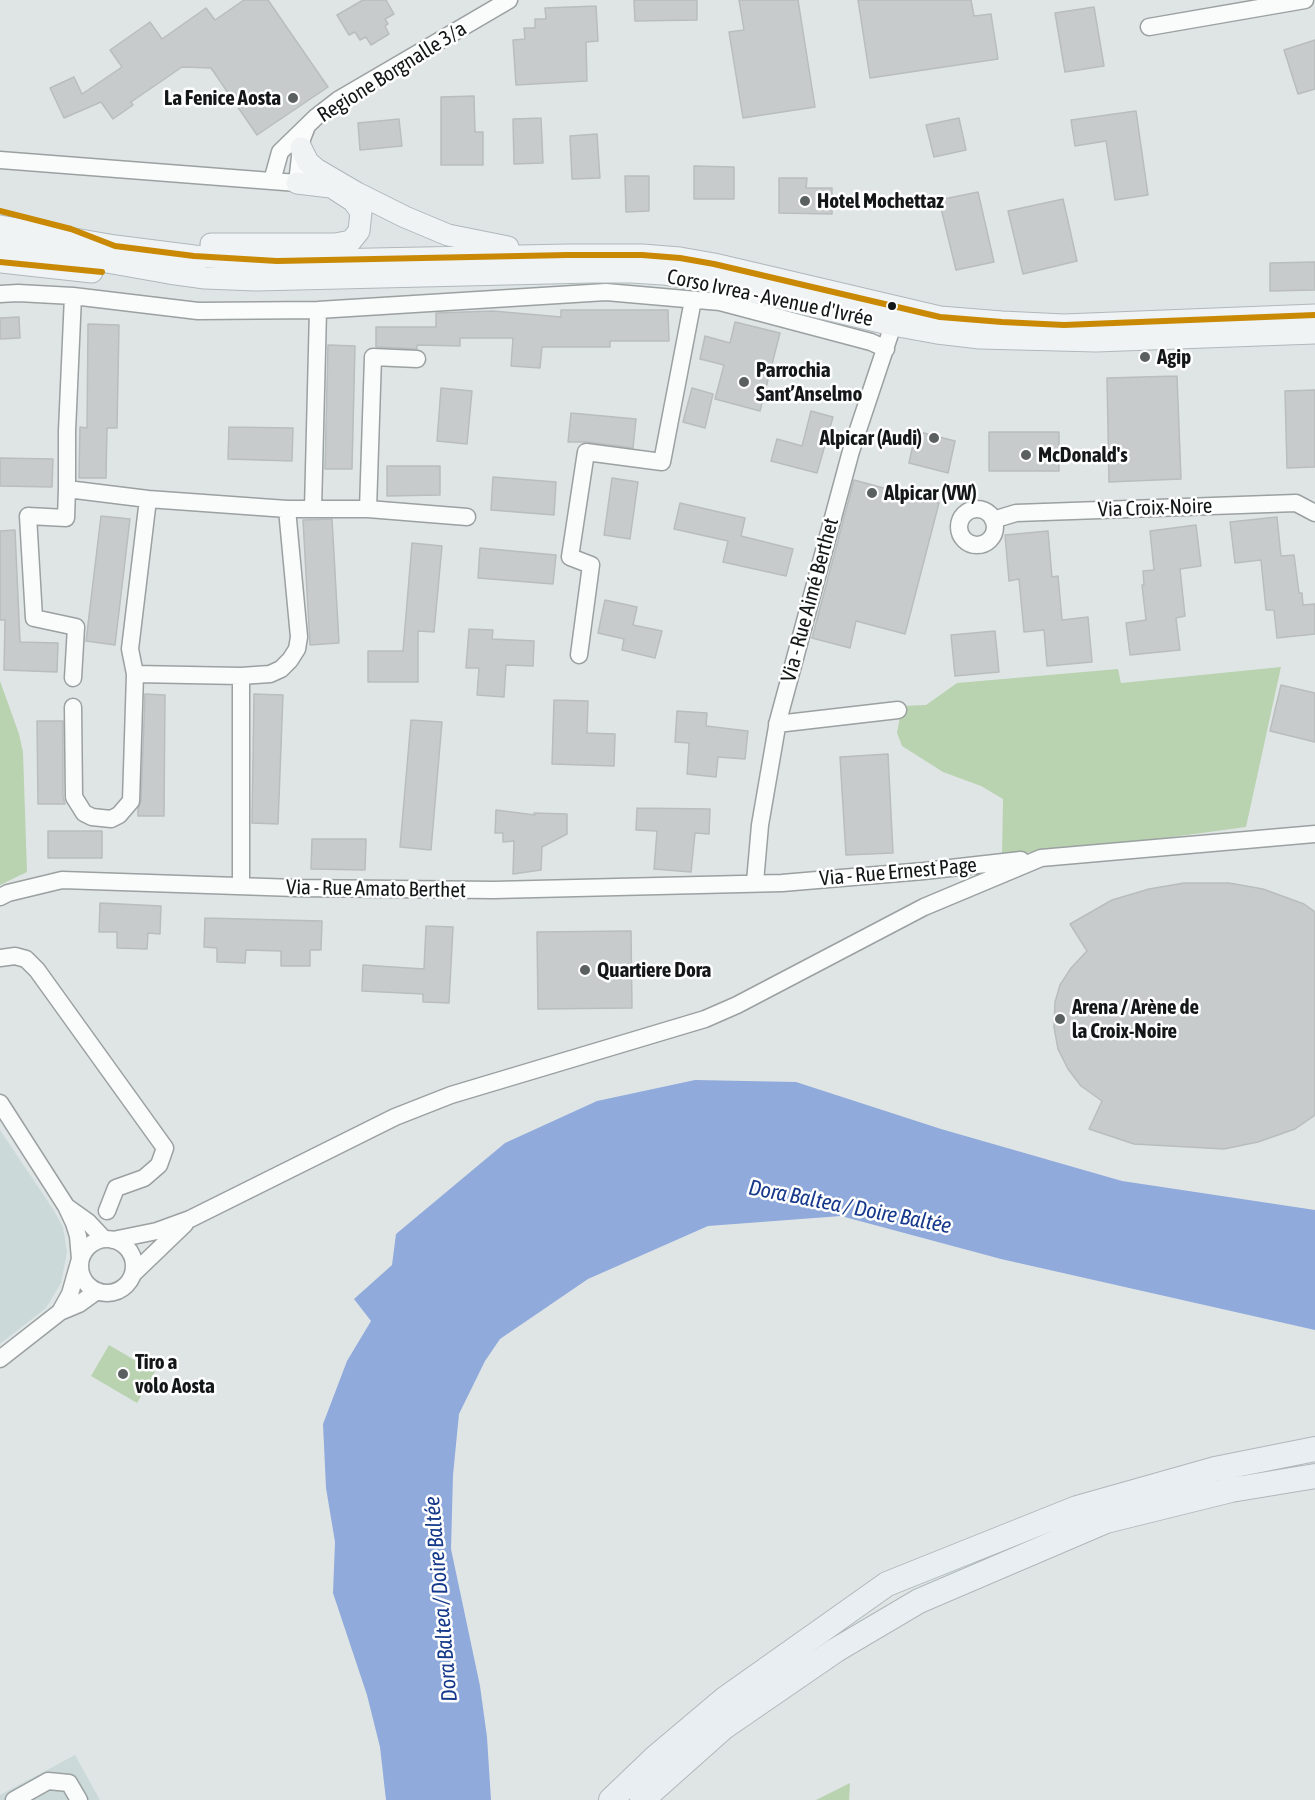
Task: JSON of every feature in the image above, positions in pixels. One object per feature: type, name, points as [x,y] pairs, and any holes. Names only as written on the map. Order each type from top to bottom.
[{"type":"highway","points":[[611,1800],[656,1757],[726,1698],[887,1584],[1077,1508],[1215,1469],[1315,1449]]},
{"type":"highway","points":[[642,1800],[724,1727],[836,1650],[919,1601],[1106,1521],[1231,1490],[1315,1476]]},
{"type":"main road","points":[[301,148],[308,162],[316,169],[357,193],[448,235],[484,243],[568,255]]},
{"type":"main road","points":[[297,183],[330,186],[357,193]]},
{"type":"main road","points":[[0,211],[71,229],[115,246],[345,243],[351,241],[359,231],[361,212],[353,201],[330,186]]},
{"type":"main road","points":[[0,226],[115,246],[194,256],[277,261],[568,255],[642,255],[680,258],[940,317],[1002,322],[1065,325],[1315,315]]},
{"type":"main road","points":[[0,243],[169,273]]},
{"type":"main road","points":[[0,262],[98,272],[169,273]]},
{"type":"main road","name":"Corso Ivrea - Avenue d'Ivrée","points":[[169,273],[205,278],[256,280],[631,272],[707,281],[893,325],[980,338],[1064,342],[1315,333]]},
{"type":"street","name":"Regione Borgnalle 3/a","points":[[272,181],[280,152],[338,100],[509,0]]},
{"type":"street","points":[[1149,27],[1305,0]]},
{"type":"street","points":[[0,160],[297,183],[301,148],[307,126]]},
{"type":"street","points":[[0,294],[73,296],[198,311],[318,310],[606,292],[720,302],[871,342],[886,349]]},
{"type":"street","points":[[72,678],[76,627],[34,618],[28,516],[66,518],[73,296]]},
{"type":"street","points":[[579,655],[591,565],[570,557],[586,452],[662,462],[693,300]]},
{"type":"street","points":[[313,509],[318,310]]},
{"type":"street","name":"Via - Rue Aimé Berthet","points":[[755,882],[760,825],[777,724],[850,451],[893,325]]},
{"type":"street","points":[[368,509],[373,357],[417,359]]},
{"type":"street","points":[[67,489],[148,499],[287,509],[368,509],[467,517]]},
{"type":"street","points":[[73,708],[74,797],[84,813],[92,817],[111,819],[119,815],[131,801],[135,674],[130,649],[148,499]]},
{"type":"street","name":"Via Croix-Noire","points":[[993,520],[1016,513],[1296,503],[1315,513]]},
{"type":"street","points":[[135,674],[241,676],[270,674],[281,669],[290,660],[297,649],[299,637],[287,509]]},
{"type":"street","points":[[241,676],[241,886]]},
{"type":"street","points":[[777,724],[898,710]]},
{"type":"street","name":"Via - Rue Ernest Page","points":[[755,882],[924,871],[1041,858],[1315,834]]},
{"type":"street","points":[[60,1312],[70,1294],[80,1259],[88,1246],[109,1239],[157,1231],[190,1220],[395,1117],[451,1095],[705,1019],[737,1005],[924,907],[1041,858]]},
{"type":"street","name":"Via - Rue Amato Berthet","points":[[0,897],[62,880],[241,886],[494,890],[755,882]]},
{"type":"street","points":[[0,958],[15,956],[26,960],[37,970],[165,1148],[159,1166],[144,1178],[116,1188],[107,1211]]},
{"type":"street","points":[[0,1103],[66,1206],[78,1236],[80,1272],[84,1280],[97,1291],[115,1292],[123,1288],[133,1274],[190,1220]]},
{"type":"street","points":[[66,1206],[109,1239],[128,1249],[134,1265],[133,1274]]},
{"type":"street","points":[[0,1359],[60,1312],[79,1304],[97,1291]]},
{"type":"street","points":[[14,1800],[48,1781],[69,1783],[78,1800]]},
{"type":"shaded area","points":[[0,1130],[63,1227],[67,1252],[61,1283],[46,1308],[0,1344]]},
{"type":"shaded area","points":[[75,1755],[100,1800],[0,1800],[0,1795]]},
{"type":"green space","points":[[1281,667],[1246,827],[1128,843],[1002,855],[1003,799],[981,786],[943,772],[902,746],[897,733],[902,706],[926,705],[957,683],[1118,669],[1121,683]]},
{"type":"green space","points":[[0,681],[23,752],[27,872],[0,885]]},
{"type":"green space","name":"Tiro a volo Aosta","points":[[109,1345],[155,1372],[137,1403],[91,1376]]},
{"type":"green space","points":[[850,1783],[849,1800],[816,1800]]},
{"type":"water","name":"Dora Baltea / Doire Baltée","points":[[695,1080],[796,1082],[941,1129],[1122,1181],[1315,1210],[1315,1330],[1001,1259],[841,1216],[708,1226],[588,1279],[500,1339],[485,1361],[459,1414],[453,1475],[451,1549],[480,1686],[487,1737],[491,1800],[386,1800],[380,1747],[367,1695],[333,1593],[335,1542],[326,1488],[323,1424],[347,1361],[371,1321],[354,1299],[392,1265],[396,1234],[505,1143],[597,1101]]},
{"type":"building","points":[[244,0],[268,0],[328,87],[257,135],[211,68],[182,67],[131,102],[133,105],[113,119],[101,102],[64,118],[50,88],[74,77],[82,94],[122,67],[110,50],[150,22],[162,39],[206,8],[215,20]]},
{"type":"building","points":[[363,0],[386,0],[394,14],[385,19],[388,24],[385,26],[389,34],[371,45],[366,37],[360,40],[355,32],[349,35],[337,15]]},
{"type":"building","points":[[634,0],[697,0],[697,20],[635,21]]},
{"type":"building","points":[[739,0],[798,0],[815,107],[743,118],[729,32],[744,30]]},
{"type":"building","points":[[858,0],[971,0],[974,16],[991,14],[998,59],[870,78]]},
{"type":"building","points":[[596,6],[598,41],[586,42],[587,81],[516,85],[513,40],[525,39],[524,28],[535,28],[535,19],[546,19],[545,8]]},
{"type":"building","points":[[1094,7],[1104,66],[1065,72],[1055,13]]},
{"type":"building","points":[[1315,40],[1315,89],[1298,94],[1284,50]]},
{"type":"building","points":[[474,96],[475,132],[483,132],[483,165],[441,165],[441,97]]},
{"type":"building","points":[[1136,111],[1148,195],[1115,200],[1106,141],[1075,146],[1071,120]]},
{"type":"building","points":[[541,118],[543,163],[514,164],[513,119]]},
{"type":"building","points":[[959,118],[966,150],[934,157],[926,125]]},
{"type":"building","points":[[399,119],[402,146],[360,150],[358,123]]},
{"type":"building","points":[[597,134],[600,178],[572,179],[570,136]]},
{"type":"building","points":[[694,166],[734,167],[734,199],[694,199]]},
{"type":"building","points":[[625,176],[649,176],[649,211],[626,212]]},
{"type":"building","name":"Hotel Mochettaz","points":[[779,178],[807,178],[806,188],[832,188],[832,214],[779,213]]},
{"type":"building","points":[[978,192],[994,262],[956,270],[939,200]]},
{"type":"building","points":[[1063,199],[1077,261],[1023,274],[1008,211]]},
{"type":"building","points":[[1315,262],[1315,290],[1270,291],[1270,263]]},
{"type":"building","points":[[561,310],[668,310],[669,341],[610,341],[610,347],[542,347],[540,368],[511,366],[513,338],[460,338],[460,346],[417,345],[417,349],[376,347],[376,327],[436,327],[436,313],[493,311],[561,317]]},
{"type":"building","points":[[19,317],[20,338],[0,339],[0,318]]},
{"type":"building","name":"Parrochia Sant’Anselmo","points":[[735,322],[780,333],[760,411],[715,399],[724,365],[700,359],[705,336],[730,343]]},
{"type":"building","points":[[88,324],[119,325],[117,428],[107,428],[106,478],[79,478],[80,427],[87,428]]},
{"type":"building","points":[[328,345],[355,346],[352,469],[325,469]]},
{"type":"building","points":[[1177,376],[1181,479],[1109,482],[1107,378]]},
{"type":"building","points":[[441,388],[472,391],[467,444],[437,441]]},
{"type":"building","points":[[692,388],[713,394],[705,428],[683,422]]},
{"type":"building","points":[[1315,390],[1315,467],[1287,468],[1285,391]]},
{"type":"building","points":[[811,411],[833,417],[817,473],[771,461],[777,439],[802,446]]},
{"type":"building","points":[[571,413],[636,419],[633,448],[568,442]]},
{"type":"building","points":[[229,427],[293,428],[292,461],[228,459]]},
{"type":"building","points":[[916,431],[955,441],[948,473],[909,463]]},
{"type":"building","points":[[989,432],[1059,432],[1059,471],[989,471]]},
{"type":"building","points":[[0,458],[53,459],[52,487],[0,486]]},
{"type":"building","points":[[387,466],[440,466],[440,495],[387,496]]},
{"type":"building","points":[[493,477],[556,482],[554,515],[491,510]]},
{"type":"building","points":[[612,478],[638,482],[630,539],[604,535]]},
{"type":"building","points":[[854,480],[939,503],[905,634],[856,621],[850,648],[812,638]]},
{"type":"building","points":[[680,503],[745,518],[741,536],[793,549],[786,576],[723,562],[728,541],[674,529]]},
{"type":"building","points":[[101,516],[130,519],[115,645],[86,641]]},
{"type":"building","points":[[1277,517],[1281,556],[1294,555],[1299,593],[1302,593],[1303,605],[1315,604],[1315,634],[1277,638],[1274,610],[1266,610],[1261,560],[1235,563],[1230,522]]},
{"type":"building","points":[[332,519],[339,643],[310,645],[303,520]]},
{"type":"building","points":[[1196,525],[1201,566],[1180,569],[1185,616],[1176,618],[1180,650],[1130,655],[1126,623],[1146,620],[1142,585],[1144,585],[1143,571],[1154,570],[1150,531]]},
{"type":"building","points":[[15,530],[20,642],[58,643],[57,672],[4,670],[5,620],[0,620],[0,531]]},
{"type":"building","points":[[1048,531],[1052,577],[1058,576],[1062,620],[1088,617],[1092,662],[1047,666],[1044,630],[1024,632],[1019,579],[1009,581],[1005,535]]},
{"type":"building","points":[[412,543],[442,546],[434,632],[418,631],[418,682],[368,682],[368,651],[403,651]]},
{"type":"building","points":[[480,548],[556,555],[553,584],[478,578]]},
{"type":"building","points":[[605,600],[637,607],[633,625],[662,631],[655,658],[622,650],[624,639],[598,633]]},
{"type":"building","points":[[469,629],[493,630],[492,639],[534,641],[533,666],[506,665],[504,697],[477,695],[479,668],[466,668]]},
{"type":"building","points":[[995,631],[999,672],[955,676],[951,635]]},
{"type":"building","points":[[1281,685],[1315,693],[1315,742],[1270,731]]},
{"type":"building","points":[[145,694],[165,695],[164,816],[138,816],[141,801]]},
{"type":"building","points":[[254,694],[283,695],[278,824],[252,823]]},
{"type":"building","points":[[554,700],[588,701],[587,733],[615,734],[614,766],[552,764]]},
{"type":"building","points":[[677,711],[707,713],[706,726],[748,731],[745,759],[718,757],[716,777],[687,774],[689,743],[675,742]]},
{"type":"building","points":[[411,720],[442,722],[431,850],[400,847]]},
{"type":"building","points":[[37,721],[63,721],[63,797],[65,804],[38,804]]},
{"type":"building","points":[[888,754],[893,853],[846,855],[840,757]]},
{"type":"building","points":[[637,808],[710,809],[709,834],[695,833],[691,872],[654,869],[657,831],[636,830]]},
{"type":"building","points":[[496,810],[535,815],[534,813],[567,814],[567,834],[542,847],[541,870],[513,874],[514,841],[503,842],[503,833],[495,833]]},
{"type":"building","points":[[48,831],[102,831],[102,858],[48,858]]},
{"type":"building","points":[[312,839],[366,839],[365,870],[311,869]]},
{"type":"building","points":[[1184,883],[1229,883],[1263,889],[1304,904],[1315,912],[1315,1115],[1295,1129],[1258,1142],[1224,1149],[1134,1144],[1089,1129],[1102,1101],[1081,1086],[1068,1069],[1058,1049],[1054,1027],[1055,1002],[1060,985],[1071,968],[1087,951],[1070,924],[1112,900],[1149,889]]},
{"type":"building","points":[[100,903],[161,906],[160,934],[148,933],[147,949],[117,948],[117,932],[99,932]]},
{"type":"building","points":[[205,918],[322,921],[321,950],[310,950],[310,966],[281,966],[281,951],[246,950],[245,963],[217,962],[217,948],[204,947]]},
{"type":"building","points":[[426,926],[453,927],[449,1003],[423,1002],[423,994],[362,991],[363,965],[424,969]]},
{"type":"building","name":"Quartiere Dora","points":[[631,931],[632,1008],[538,1009],[537,932]]},
{"type":"transit line","points":[[0,211],[71,229],[115,246],[194,256],[277,261],[568,255],[642,255],[680,258],[940,317],[1002,322],[1064,325],[1315,315]]},
{"type":"transit line","points":[[0,262],[102,272]]},
{"type":"place","name":"La Fenice Aosta","points":[[293,98]]},
{"type":"place","name":"Hotel Mochettaz","points":[[805,201]]},
{"type":"place","name":"Agip","points":[[1145,357]]},
{"type":"place","name":"Parrochia Sant’Anselmo","points":[[744,382]]},
{"type":"place","name":"Alpicar (Audi)","points":[[934,438]]},
{"type":"place","name":"McDonald's","points":[[1026,455]]},
{"type":"place","name":"Alpicar (VW)","points":[[872,493]]},
{"type":"place","name":"Quartiere Dora","points":[[585,970]]},
{"type":"place","name":"Arena / Arène de la Croix-Noire","points":[[1060,1019]]},
{"type":"place","name":"Tiro a volo Aosta","points":[[123,1374]]}]
